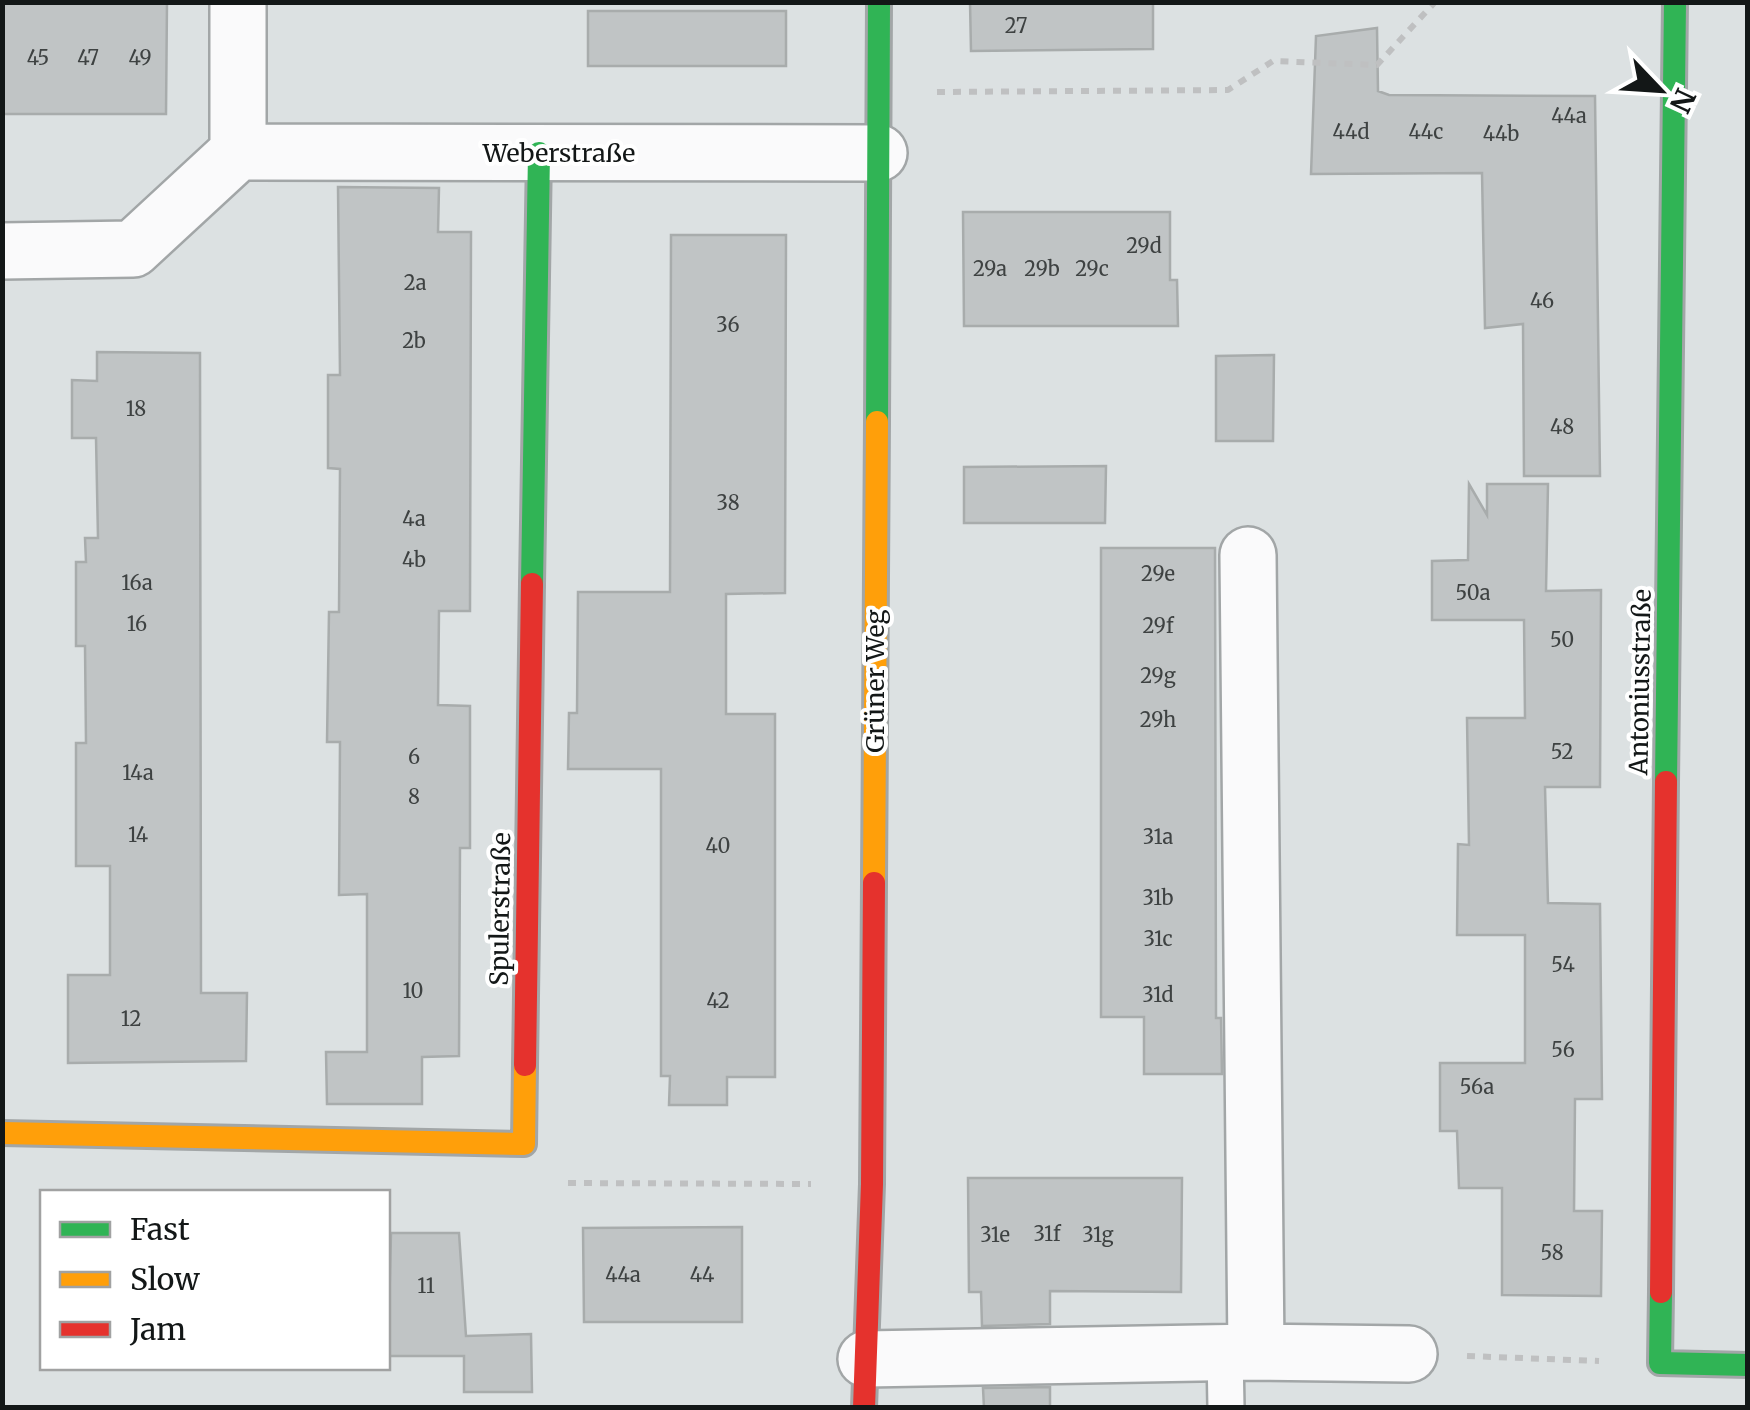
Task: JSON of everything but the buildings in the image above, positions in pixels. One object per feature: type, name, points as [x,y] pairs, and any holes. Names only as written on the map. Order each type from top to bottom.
[{"type":"street","points":[[2,250],[132,249],[238,152],[238,2]]},
{"type":"street","name":"Grüner Weg","points":[[880,2],[872,1184],[865,1383],[1240,1353],[1409,1354]]},
{"type":"street","name":"Antoniusstraße","points":[[1660,1363],[1675,2]]},
{"type":"street","name":"Weberstraße","points":[[238,152],[879,153]]},
{"type":"street","name":"Spulerstraße","points":[[524,1144],[539,153]]},
{"type":"street","points":[[1240,1353],[1248,555]]},
{"type":"street","points":[[2,1134],[524,1144]]},
{"type":"street","points":[[1660,1363],[1748,1365]]},
{"type":"lane","points":[[1226,1408],[1240,1353]]},
{"type":"path","points":[[922,92],[1228,90],[1273,62],[1378,65],[1435,2]]},
{"type":"path","points":[[524,1144],[549,1183],[872,1184]]},
{"type":"path","points":[[1409,1354],[1660,1363]]},
{"type":"traffic: fast","points":[[877,422],[879,2]]},
{"type":"traffic: fast","points":[[1666,782],[1675,2]]},
{"type":"traffic: fast","points":[[532,584],[539,153]]},
{"type":"traffic: fast","points":[[1661,1292],[1660,1363],[1748,1365]]},
{"type":"traffic: slow","points":[[874,883],[877,422]]},
{"type":"traffic: slow","points":[[2,1133],[524,1144],[525,1065]]},
{"type":"traffic: jam","points":[[525,1065],[532,584]]},
{"type":"traffic: jam","points":[[1661,1292],[1666,782]]},
{"type":"traffic: jam","points":[[864,1408],[872,1184],[874,883]]}]
